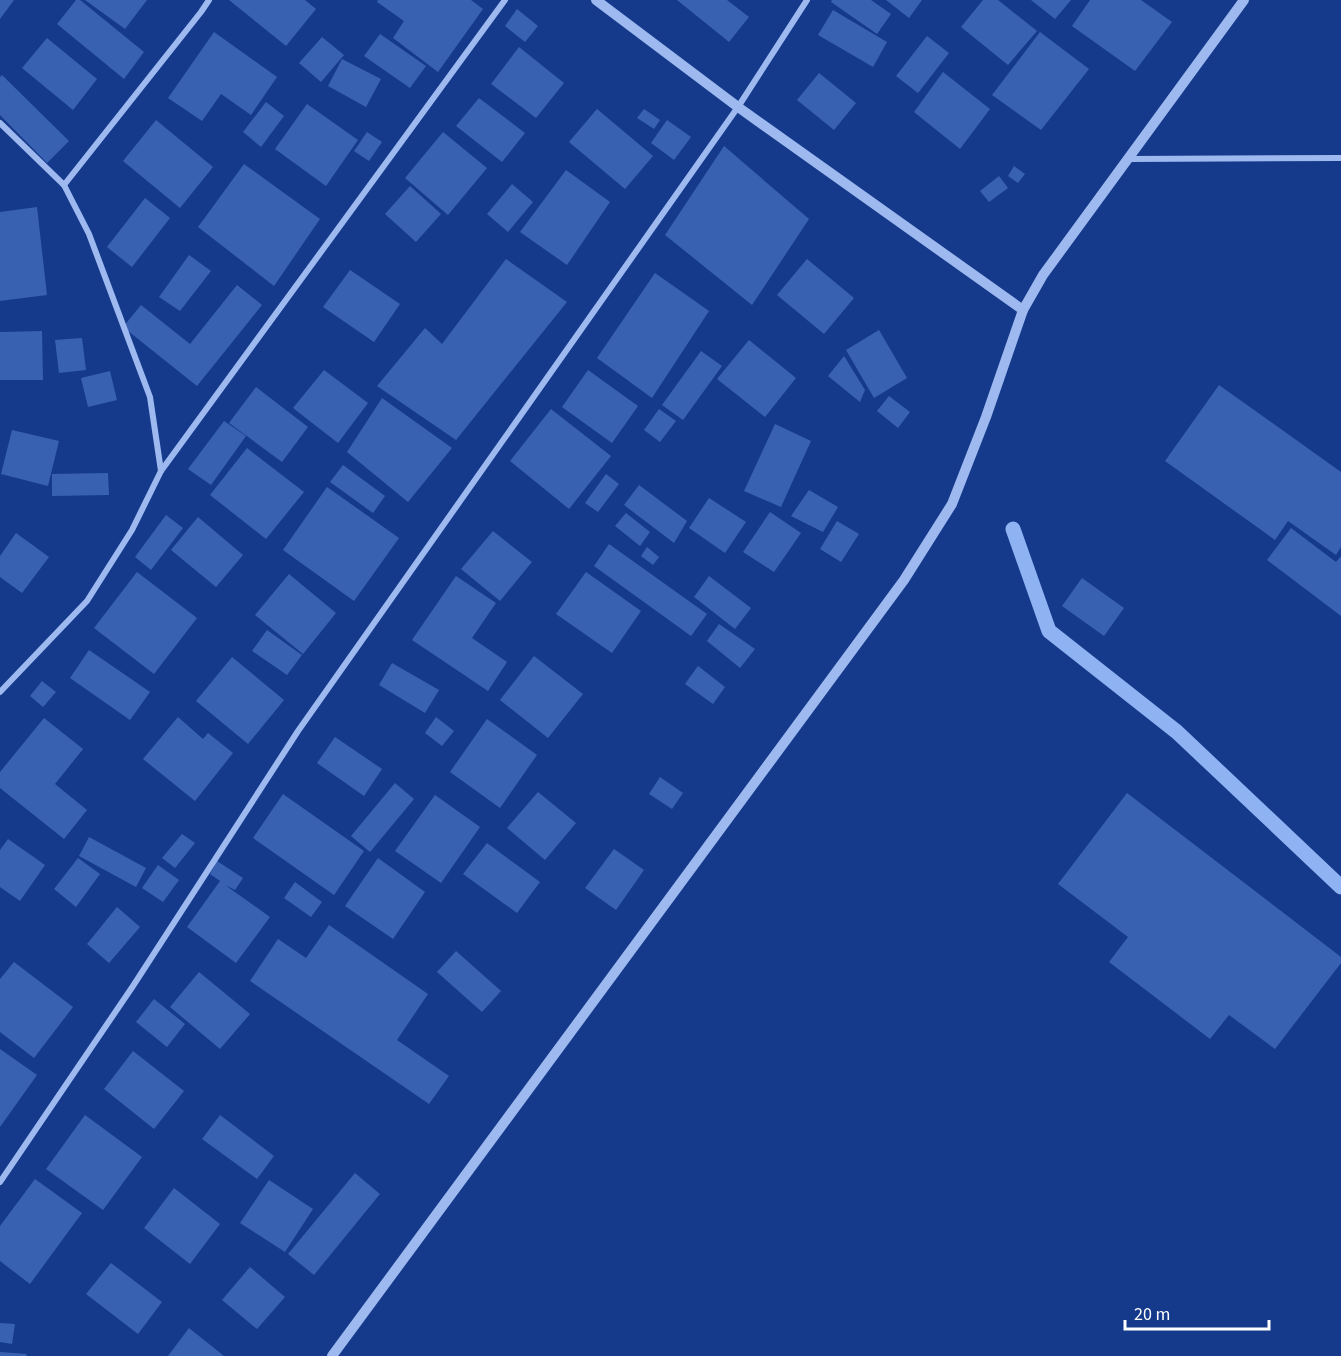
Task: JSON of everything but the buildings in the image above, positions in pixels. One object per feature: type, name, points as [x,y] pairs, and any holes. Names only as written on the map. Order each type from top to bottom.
[{"type":"street","points":[[64,185],[209,0]]},
{"type":"street","points":[[0,692],[87,601],[132,530],[161,471],[505,0]]},
{"type":"street","points":[[596,0],[738,107],[1023,310]]},
{"type":"street","points":[[0,1182],[133,986],[298,731],[738,107],[807,0]]},
{"type":"street","points":[[332,1356],[904,580],[952,504],[986,417],[1023,310],[1043,275],[1244,0]]},
{"type":"street","points":[[0,123],[64,185],[89,234],[150,397],[161,471]]},
{"type":"street","points":[[1127,159],[1341,158]]},
{"type":"waterway","points":[[1013,529],[1049,631],[1177,732],[1341,887]]}]
